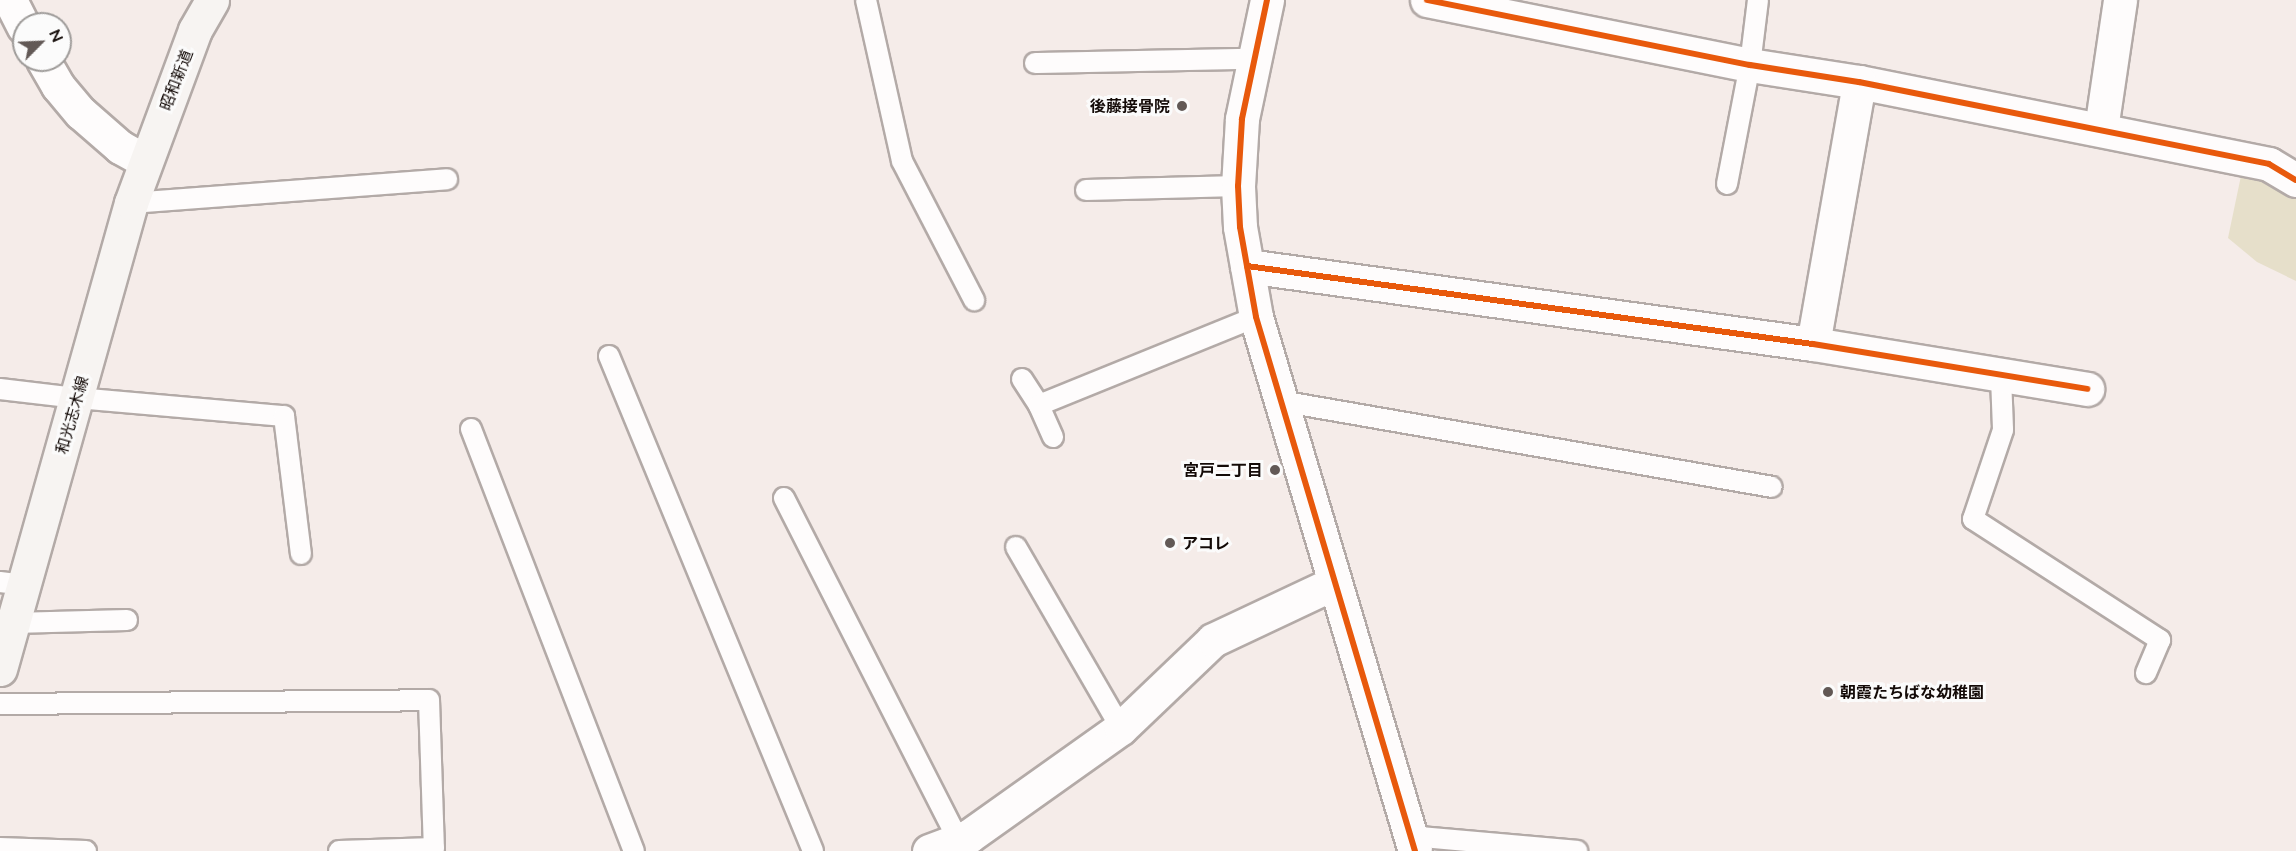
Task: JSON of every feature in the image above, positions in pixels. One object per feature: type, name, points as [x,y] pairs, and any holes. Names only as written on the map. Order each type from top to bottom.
[{"type":"main road","name":"昭和新道","points":[[144,161],[195,30],[212,0]]},
{"type":"main road","name":"和光志木線","points":[[5,648],[12,584],[77,398],[144,161]]},
{"type":"street","points":[[1267,0],[1242,119],[1238,186],[1240,227],[1256,317],[1413,843]]},
{"type":"street","points":[[1427,0],[1478,5],[1750,65],[1859,82],[2101,129],[2269,164],[2296,180]]},
{"type":"street","points":[[2101,129],[2120,0]]},
{"type":"street","points":[[50,72],[58,86],[81,113],[120,147],[144,161]]},
{"type":"street","points":[[1813,344],[1859,82]]},
{"type":"street","points":[[1247,266],[1813,344],[2001,377],[2087,389]]},
{"type":"street","points":[[949,847],[969,836],[1121,728],[1213,640],[1334,583]]},
{"type":"lane","points":[[866,0],[902,161],[974,300]]},
{"type":"lane","points":[[1727,184],[1750,65],[1758,0]]},
{"type":"lane","points":[[1035,63],[1253,59]]},
{"type":"lane","points":[[131,202],[447,179]]},
{"type":"lane","points":[[1086,190],[1238,186]]},
{"type":"lane","points":[[1039,405],[1256,317]]},
{"type":"lane","points":[[609,356],[813,851]]},
{"type":"lane","points":[[2001,377],[2003,430],[1973,519],[2160,640],[2146,673]]},
{"type":"lane","points":[[1022,379],[1039,405],[1053,437]]},
{"type":"lane","points":[[0,389],[284,416],[301,554]]},
{"type":"lane","points":[[1280,401],[1772,487]]},
{"type":"lane","points":[[471,429],[634,851]]},
{"type":"lane","points":[[784,498],[949,847]]},
{"type":"lane","points":[[1016,547],[1121,728]]},
{"type":"lane","points":[[5,648],[127,621]]},
{"type":"lane","points":[[0,704],[429,700],[434,848],[339,851]]},
{"type":"lane","points":[[1413,843],[1577,851]]},
{"type":"lane","points":[[0,848],[86,851]]},
{"type":"shaded area","points":[[2242,171],[2296,189],[2296,281],[2257,262],[2228,238]]},
{"type":"cycle path","points":[[1267,0],[1242,119],[1238,186],[1240,227],[1256,317],[1415,851]]},
{"type":"cycle path","points":[[1427,0],[1750,65],[1859,82],[2269,164],[2296,180]]},
{"type":"cycle path","points":[[1247,266],[1813,344],[2087,389]]},
{"type":"place","name":"後藤接骨院","points":[[1182,106]]},
{"type":"place","name":"宮戸二丁目","points":[[1275,470]]},
{"type":"place","name":"アコレ","points":[[1170,543]]},
{"type":"place","name":"朝霞たちばな幼稚園","points":[[1828,692]]}]
